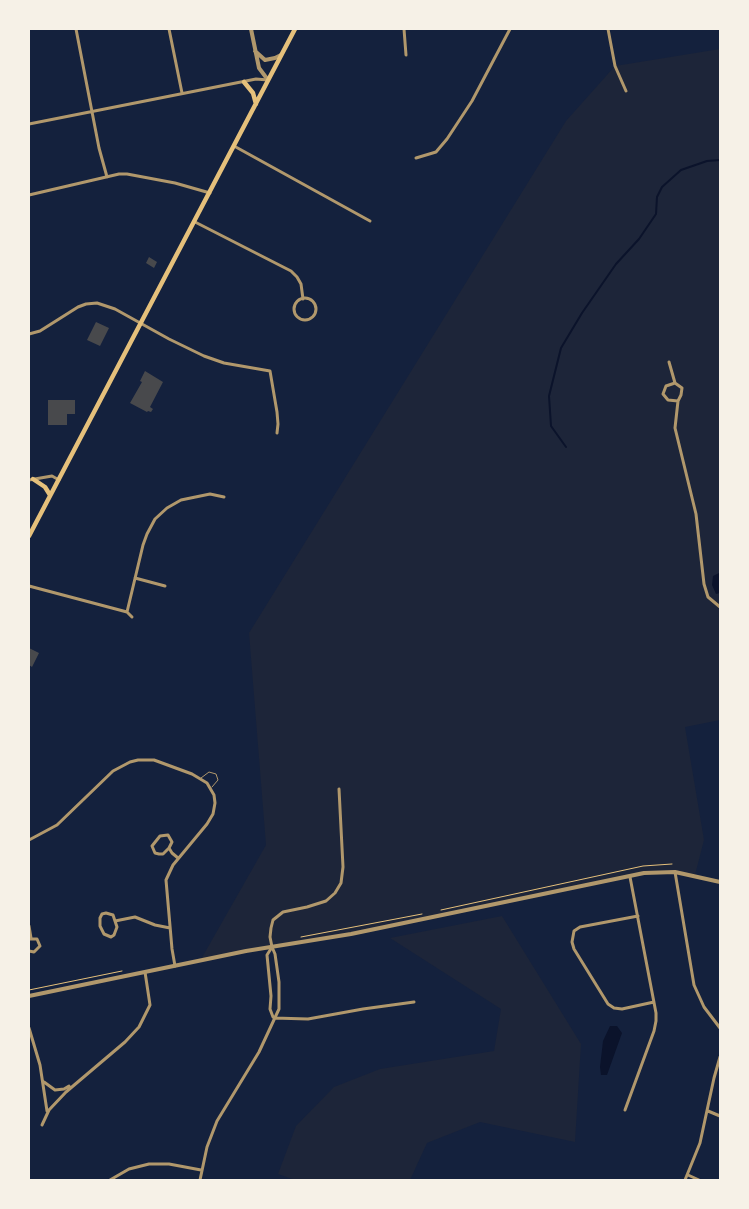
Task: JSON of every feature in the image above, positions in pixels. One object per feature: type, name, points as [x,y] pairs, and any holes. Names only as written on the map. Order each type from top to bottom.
[{"type":"main road","points":[[29,536],[295,29]]},
{"type":"main road","points":[[244,82],[253,93],[256,104]]},
{"type":"main road","points":[[31,480],[45,487],[50,495]]},
{"type":"street","points":[[76,29],[99,148],[107,177]]},
{"type":"street","points":[[169,29],[182,93]]},
{"type":"street","points":[[251,29],[259,68],[268,80]]},
{"type":"street","points":[[404,29],[406,55]]},
{"type":"street","points":[[416,158],[436,152],[447,139],[472,101],[510,29]]},
{"type":"street","points":[[608,29],[615,66],[626,91]]},
{"type":"street","points":[[255,52],[265,60],[282,54]]},
{"type":"street","points":[[29,124],[182,93],[256,80],[268,80]]},
{"type":"street","points":[[234,146],[370,221]]},
{"type":"street","points":[[29,195],[127,174],[175,183],[210,193]]},
{"type":"street","points":[[195,222],[294,274],[302,284],[303,299]]},
{"type":"street","points":[[303,299],[310,300],[315,306],[315,313],[308,320],[301,319],[294,312],[295,305],[303,299]]},
{"type":"street","points":[[29,334],[40,330],[78,307],[86,304],[105,305],[204,356],[224,363],[270,371],[277,412],[277,433]]},
{"type":"street","points":[[669,362],[675,383],[682,388],[682,395],[678,402],[675,428],[696,514],[704,584],[708,598],[720,607]]},
{"type":"street","points":[[675,383],[666,386],[663,394],[668,400],[678,402]]},
{"type":"street","points":[[31,480],[52,476],[59,480]]},
{"type":"street","points":[[127,612],[147,534],[155,519],[167,508],[193,496],[210,494],[224,497]]},
{"type":"street","points":[[135,578],[165,586]]},
{"type":"street","points":[[29,586],[127,612],[132,617]]},
{"type":"street","points":[[29,840],[57,825],[113,771],[126,763],[138,760],[154,760],[201,778],[211,787],[215,802],[212,818],[170,868],[166,884],[175,966]]},
{"type":"street","points":[[200,1180],[207,1148],[217,1121],[263,1045],[279,1009],[280,994],[270,928],[276,917],[287,910],[308,907],[326,901],[335,893],[341,882],[343,867],[339,789]]},
{"type":"street","points":[[164,834],[171,838],[172,842],[169,848],[163,854],[159,854],[155,853],[152,846],[157,838],[164,834]]},
{"type":"street","points":[[169,848],[178,858]]},
{"type":"street","points":[[29,996],[660,872],[675,872],[720,882]]},
{"type":"street","points":[[675,872],[694,985],[704,1007],[720,1028]]},
{"type":"street","points":[[625,1110],[654,1031],[656,1013],[630,877]]},
{"type":"street","points":[[110,913],[115,921],[116,931],[111,937],[107,936],[102,930],[100,918],[102,914],[110,913]]},
{"type":"street","points":[[638,916],[580,927],[574,931],[572,942],[574,949],[608,1004],[614,1008],[622,1009],[654,1002]]},
{"type":"street","points":[[115,921],[135,917],[155,925],[170,928]]},
{"type":"street","points":[[29,926],[30,938],[39,940],[40,946],[34,952],[29,951]]},
{"type":"street","points":[[272,947],[267,955],[270,978],[270,1009],[274,1018]]},
{"type":"street","points":[[43,1081],[55,1090],[64,1089],[74,1083],[134,1033],[146,1016],[150,1002],[145,972]]},
{"type":"street","points":[[274,1018],[308,1020],[363,1009],[414,1002]]},
{"type":"street","points":[[29,1028],[43,1081],[48,1112]]},
{"type":"street","points":[[685,1180],[700,1143],[720,1057]]},
{"type":"street","points":[[42,1125],[48,1112],[74,1083]]},
{"type":"street","points":[[708,1111],[720,1116]]},
{"type":"street","points":[[110,1180],[129,1169],[149,1164],[169,1164],[201,1170]]},
{"type":"street","points":[[688,1175],[699,1180]]},
{"type":"lane","points":[[201,778],[207,772],[216,774],[218,780],[211,787]]},
{"type":"path","points":[[439,910],[643,866],[672,864]]},
{"type":"path","points":[[299,937],[429,913]]},
{"type":"path","points":[[29,990],[126,971]]},
{"type":"shaded area","points":[[720,49],[720,720],[685,727],[704,840],[695,875],[644,873],[351,934],[200,961],[266,845],[249,633],[566,121],[615,66]]},
{"type":"shaded area","points":[[719,573],[720,593],[716,594],[712,585],[713,576]]},
{"type":"shaded area","points":[[502,916],[581,1044],[575,1142],[480,1122],[427,1143],[410,1180],[295,1180],[278,1174],[296,1126],[334,1087],[380,1069],[494,1051],[501,1009],[390,938]]},
{"type":"shaded area","points":[[610,1026],[617,1026],[622,1033],[607,1075],[601,1075],[603,1041]]},
{"type":"building","points":[[149,257],[157,262],[154,268],[146,263]]},
{"type":"building","points":[[96,322],[109,328],[100,346],[87,340]]},
{"type":"building","points":[[145,371],[163,382],[150,407],[153,409],[151,412],[147,412],[130,403],[142,382],[140,381]]},
{"type":"building","points":[[48,400],[75,400],[75,414],[67,414],[67,425],[48,425]]},
{"type":"building","points":[[29,648],[39,653],[32,667],[29,665]]},
{"type":"waterway","points":[[566,447],[551,426],[549,396],[561,348],[582,313],[616,264],[639,239],[656,214],[657,197],[662,187],[681,170],[707,161],[720,160]]}]
